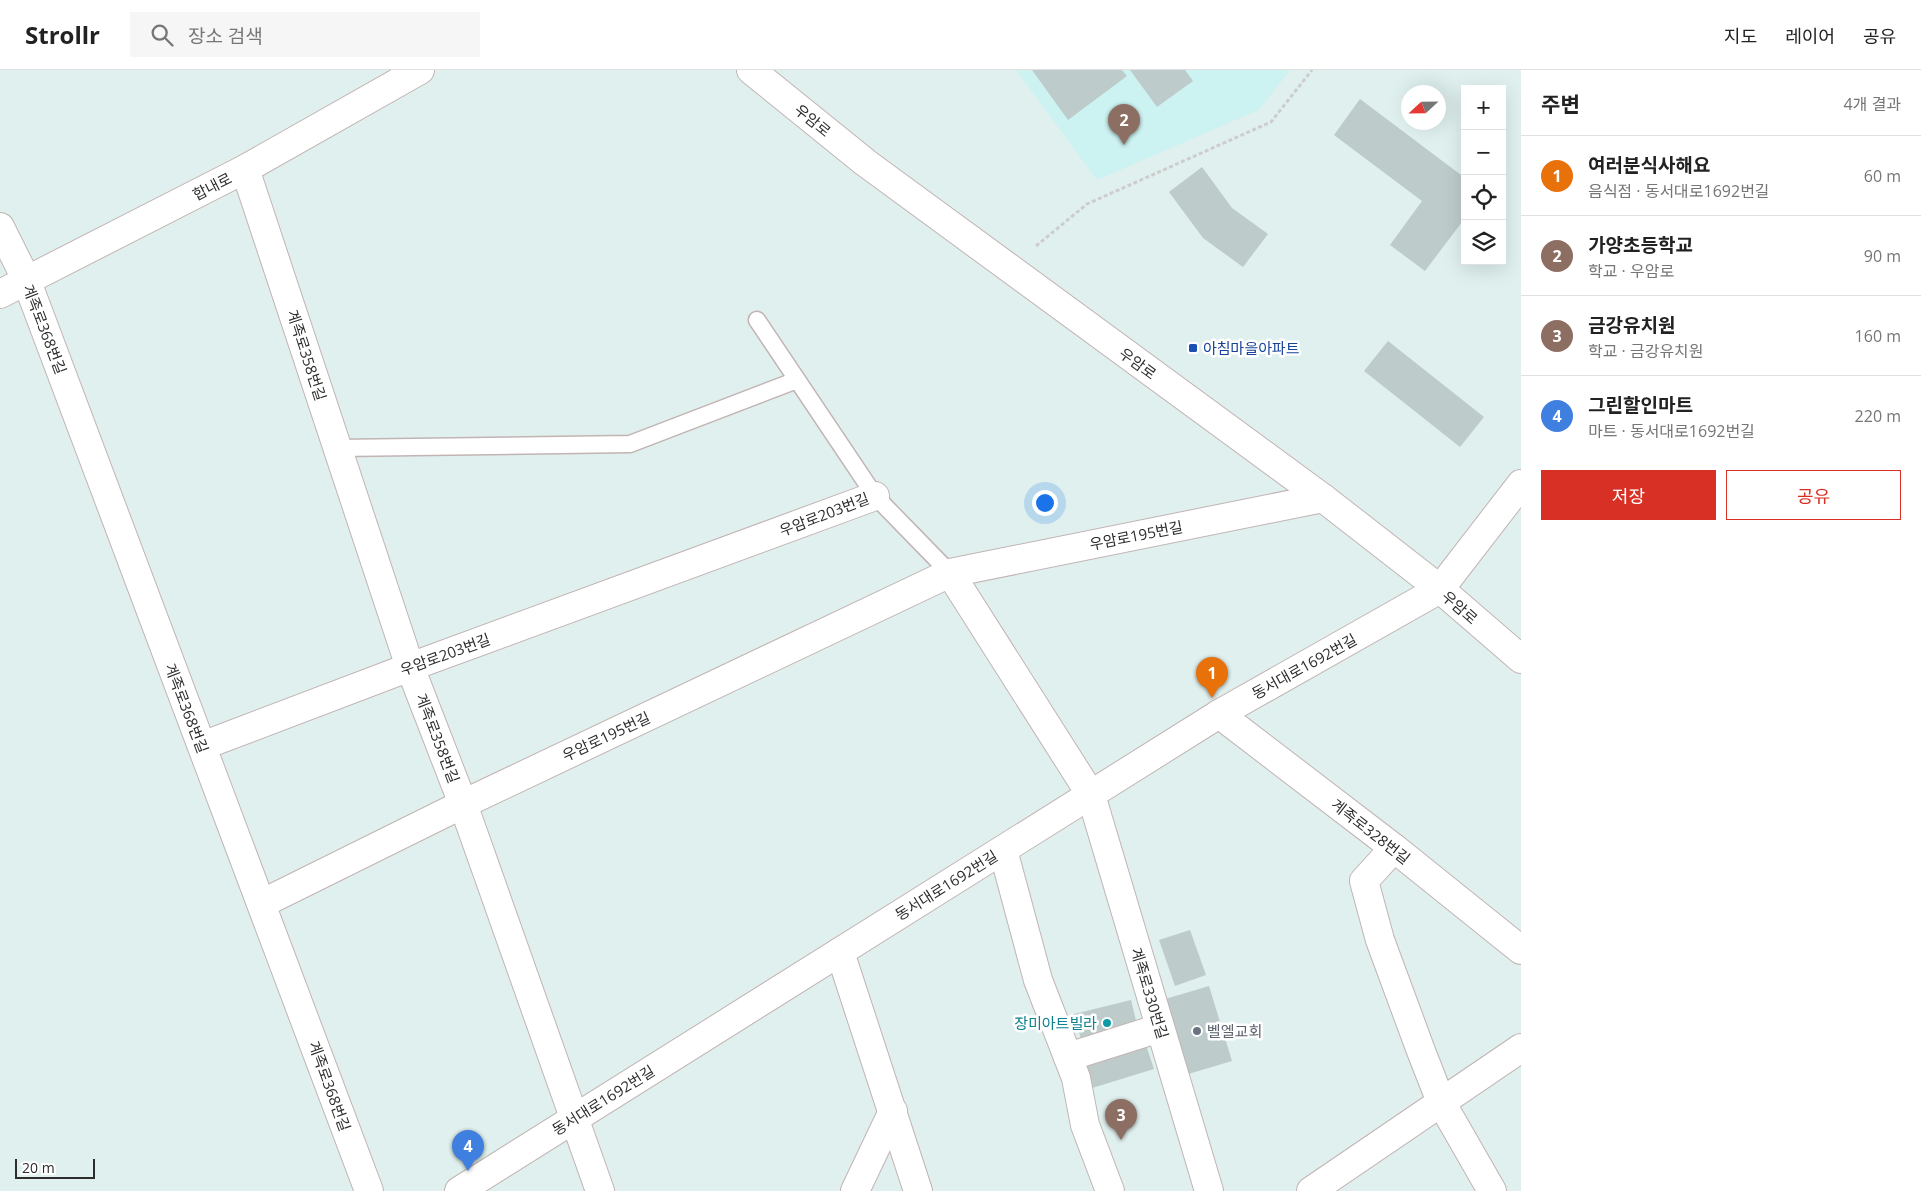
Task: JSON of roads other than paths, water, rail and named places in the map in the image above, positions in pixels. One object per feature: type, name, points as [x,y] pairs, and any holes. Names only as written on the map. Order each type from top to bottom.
[{"type":"street","name":"합내로","points":[[0,294],[26,279],[245,169],[420,70]]},
{"type":"street","name":"우암로","points":[[751,70],[866,163],[1323,498],[1440,590],[1521,660]]},
{"type":"street","name":"계족로358번길","points":[[245,169],[410,667],[463,804],[600,1191]]},
{"type":"street","name":"계족로368번길","points":[[0,227],[26,279],[202,746],[263,902],[369,1191]]},
{"type":"street","points":[[1440,590],[1521,484]]},
{"type":"street","name":"우암로203번길","points":[[202,746],[410,667],[875,496]]},
{"type":"street","name":"우암로195번길","points":[[263,902],[463,804],[950,573],[1323,498]]},
{"type":"street","points":[[950,573],[1091,795]]},
{"type":"street","name":"동서대로1692번길","points":[[459,1191],[1219,714],[1440,590]]},
{"type":"street","name":"계족로328번길","points":[[1219,714],[1394,848],[1521,950]]},
{"type":"street","name":"계족로330번길","points":[[1091,795],[1209,1191]]},
{"type":"street","points":[[1394,848],[1364,881],[1380,940],[1420,1052],[1441,1102],[1492,1191]]},
{"type":"street","points":[[1002,850],[1038,980],[1076,1078],[1085,1125],[1110,1191]]},
{"type":"street","points":[[840,952],[918,1191]]},
{"type":"street","points":[[1068,1058],[1160,1028]]},
{"type":"street","points":[[1311,1191],[1521,1048]]},
{"type":"street","points":[[856,1191],[893,1112]]},
{"type":"lane","points":[[338,448],[630,444],[797,380],[757,320]]},
{"type":"lane","name":"우암로203번길","points":[[797,380],[875,496]]},
{"type":"lane","points":[[875,496],[950,573]]},
{"type":"place","name":"가양초등학교","points":[[1124,145]]},
{"type":"place","name":"아침마을아파트","points":[[1193,348]]},
{"type":"place","name":"여러분식사해요","points":[[1212,698]]},
{"type":"place","name":"장미아트빌라","points":[[1107,1023]]},
{"type":"place","name":"벨엘교회","points":[[1197,1031]]},
{"type":"place","name":"금강유치원","points":[[1121,1140]]},
{"type":"place","name":"그린할인마트","points":[[468,1171]]}]
